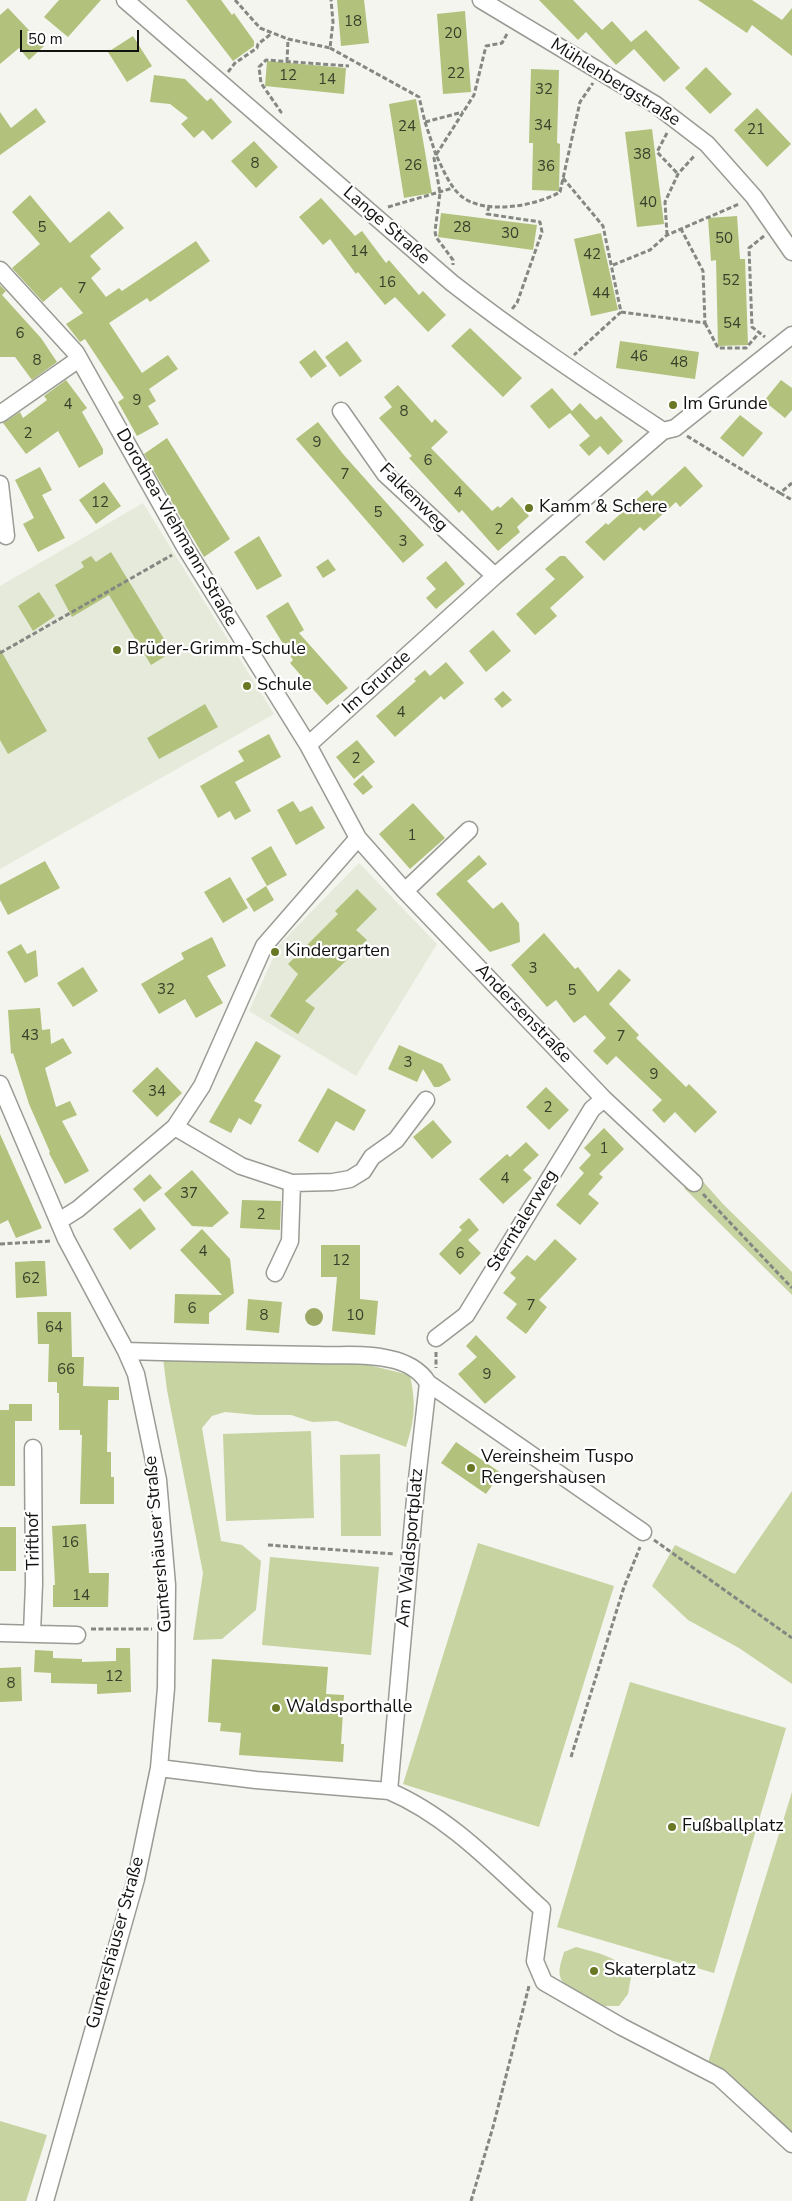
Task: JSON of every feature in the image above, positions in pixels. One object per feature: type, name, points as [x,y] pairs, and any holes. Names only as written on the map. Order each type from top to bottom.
[{"type":"street","name":"Lange Straße","points":[[125,0],[452,283],[562,364],[669,429]]},
{"type":"street","name":"Mühlenbergstraße","points":[[481,0],[656,105],[707,144],[754,197],[792,252]]},
{"type":"street","name":"Dorothea-Viehmann-Straße","points":[[0,270],[79,359],[185,547],[308,745],[358,838]]},
{"type":"street","name":"Im Grunde","points":[[308,745],[495,576],[669,429],[779,347],[792,335]]},
{"type":"street","points":[[0,414],[79,359]]},
{"type":"street","name":"Falkenweg","points":[[341,411],[385,474],[495,576]]},
{"type":"street","points":[[0,484],[6,536]]},
{"type":"street","points":[[405,891],[469,830]]},
{"type":"street","points":[[59,1221],[78,1209],[175,1127],[202,1086],[264,946],[358,838]]},
{"type":"street","name":"Andersenstraße","points":[[358,838],[405,891],[604,1099],[694,1183]]},
{"type":"street","name":"Guntershäuser Straße","points":[[0,1084],[66,1239],[126,1351],[136,1374],[158,1480],[167,1585],[166,1688],[159,1768],[136,1879],[45,2201]]},
{"type":"street","name":"Sterntalerweg","points":[[436,1338],[466,1315],[592,1109],[604,1099]]},
{"type":"street","points":[[175,1127],[241,1166],[292,1183],[333,1182],[350,1179],[363,1171],[372,1157],[396,1140],[426,1100]]},
{"type":"street","points":[[275,1273],[290,1241],[292,1183]]},
{"type":"street","points":[[126,1351],[319,1356],[365,1354],[391,1359],[411,1367],[424,1376],[428,1383],[643,1532]]},
{"type":"street","name":"Am Waldsportplatz","points":[[390,1791],[410,1555],[428,1383]]},
{"type":"street","name":"Trifthof","points":[[32,1633],[34,1584],[33,1448]]},
{"type":"street","points":[[0,1633],[77,1635]]},
{"type":"street","points":[[159,1768],[256,1780],[390,1791],[413,1801],[470,1844],[542,1909],[535,1961],[544,1982],[630,2032],[719,2077],[792,2144]]},
{"type":"path","points":[[235,0],[260,28],[288,39],[330,48],[419,97],[436,155],[453,188],[461,197],[473,204],[518,206],[550,198],[560,192],[580,102],[600,72]]},
{"type":"path","points":[[330,48],[333,22],[331,0]]},
{"type":"path","points":[[227,73],[235,63],[257,48],[258,44],[272,34]]},
{"type":"path","points":[[287,62],[288,39]]},
{"type":"path","points":[[452,283],[453,260],[436,237],[435,231],[440,193],[434,158],[474,95],[486,46],[502,43]]},
{"type":"path","points":[[269,125],[281,112],[261,83],[259,67],[266,60],[349,66]]},
{"type":"path","points":[[425,122],[464,112]]},
{"type":"path","points":[[667,133],[657,152],[678,174]]},
{"type":"path","points":[[667,235],[665,202],[678,174],[707,144]]},
{"type":"path","points":[[563,178],[603,226],[613,265],[621,312]]},
{"type":"path","points":[[370,212],[453,188]]},
{"type":"path","points":[[613,265],[650,250],[667,235],[754,197]]},
{"type":"path","points":[[489,206],[487,214],[540,222],[542,232],[517,303],[502,321]]},
{"type":"path","points":[[681,229],[703,271],[705,323],[718,348],[746,348],[759,332]]},
{"type":"path","points":[[763,237],[749,248],[752,327],[779,347]]},
{"type":"path","points":[[562,364],[621,312],[705,323]]},
{"type":"path","points":[[669,429],[792,500]]},
{"type":"path","points":[[780,493],[792,483]]},
{"type":"path","points":[[0,653],[185,547]]},
{"type":"path","points":[[694,1183],[792,1288]]},
{"type":"path","points":[[0,1244],[66,1239]]},
{"type":"path","points":[[428,1383],[436,1374],[436,1338]]},
{"type":"path","points":[[572,1757],[624,1587],[641,1546],[643,1532],[792,1638]]},
{"type":"path","points":[[268,1545],[410,1555]]},
{"type":"path","points":[[77,1635],[77,1630],[168,1630]]},
{"type":"path","points":[[471,2201],[494,2127],[535,1961]]},
{"type":"shaded area","name":"Brüder-Grimm-Schule","points":[[143,503],[274,714],[0,869],[0,586]]},
{"type":"shaded area","points":[[359,863],[437,944],[356,1076],[249,1011],[279,945]]},
{"type":"shaded area","points":[[698,1176],[723,1204],[792,1272],[792,1295],[684,1188]]},
{"type":"shaded area","points":[[314,1308],[320,1311],[323,1317],[320,1323],[314,1326],[308,1323],[305,1317],[308,1311]]},
{"type":"shaded area","points":[[163,1358],[356,1362],[410,1375],[414,1412],[406,1447],[337,1421],[312,1422],[291,1415],[257,1415],[225,1412],[212,1416],[202,1428],[221,1541],[242,1545],[261,1561],[256,1610],[222,1639],[193,1640],[203,1573],[167,1390]]},
{"type":"shaded area","points":[[311,1431],[314,1518],[226,1521],[223,1434]]},
{"type":"shaded area","points":[[380,1454],[381,1536],[341,1536],[340,1455]]},
{"type":"shaded area","points":[[792,1491],[792,1684],[739,1648],[688,1620],[652,1586],[675,1545],[735,1574]]},
{"type":"shaded area","points":[[478,1543],[614,1586],[539,1827],[403,1784]]},
{"type":"shaded area","points":[[270,1557],[379,1567],[371,1655],[262,1645]]},
{"type":"shaded area","name":"Fußballplatz","points":[[630,1682],[786,1728],[714,1973],[557,1927]]},
{"type":"shaded area","points":[[792,1792],[792,2145],[707,2066]]},
{"type":"shaded area","name":"Skaterplatz","points":[[576,1947],[607,1956],[626,1970],[631,1977],[628,1994],[619,2006],[604,2006],[580,1996],[561,1979],[560,1965],[564,1952]]},
{"type":"shaded area","points":[[0,2121],[47,2135],[26,2201],[0,2201]]},
{"type":"building","points":[[59,0],[101,0],[68,37],[44,17]]},
{"type":"building","points":[[186,0],[221,0],[232,15],[234,13],[254,41],[254,46],[233,61]]},
{"type":"building","points":[[337,0],[364,0],[369,43],[341,46]]},
{"type":"building","points":[[539,0],[573,0],[602,30],[612,21],[631,42],[646,30],[680,68],[664,82],[634,49],[616,65],[586,32],[578,40]]},
{"type":"building","points":[[698,0],[752,0],[782,20],[792,8],[792,56],[752,25],[747,33]]},
{"type":"building","points":[[8,8],[44,46],[29,60],[19,48],[0,64],[0,15]]},
{"type":"building","points":[[465,11],[471,92],[443,94],[437,14]]},
{"type":"building","points":[[133,36],[152,66],[127,82],[108,52]]},
{"type":"building","points":[[267,61],[346,68],[344,94],[265,86]]},
{"type":"building","points":[[706,67],[732,94],[710,114],[685,88]]},
{"type":"building","points":[[531,69],[559,70],[557,143],[560,144],[559,191],[532,190],[533,143],[529,143]]},
{"type":"building","points":[[154,75],[185,79],[207,101],[211,98],[232,122],[212,140],[203,130],[194,138],[181,124],[188,118],[170,104],[150,102]]},
{"type":"building","points":[[416,99],[432,193],[404,198],[389,104]]},
{"type":"building","points":[[36,108],[46,122],[0,155],[0,112],[11,128]]},
{"type":"building","points":[[757,108],[791,144],[767,167],[734,130]]},
{"type":"building","points":[[652,129],[664,224],[637,227],[625,132]]},
{"type":"building","points":[[254,141],[278,167],[256,188],[231,161]]},
{"type":"building","points":[[30,195],[70,243],[109,211],[124,228],[90,256],[101,269],[91,278],[106,297],[119,288],[122,291],[196,241],[210,261],[150,302],[147,298],[109,323],[142,373],[168,355],[178,369],[149,389],[156,401],[148,406],[159,424],[137,436],[118,402],[124,398],[85,339],[80,342],[66,324],[83,313],[61,287],[43,302],[12,268],[40,244],[12,212]]},
{"type":"building","points":[[321,198],[355,236],[362,231],[386,263],[389,260],[419,295],[423,291],[446,315],[428,332],[395,297],[385,305],[358,272],[356,274],[330,239],[323,245],[299,217]]},
{"type":"building","points":[[441,213],[537,225],[533,250],[438,237]]},
{"type":"building","points":[[737,216],[740,259],[745,259],[748,345],[718,346],[716,260],[711,261],[708,218]]},
{"type":"building","points":[[601,233],[618,310],[591,316],[574,239]]},
{"type":"building","points":[[0,285],[6,291],[2,295],[41,338],[57,362],[32,380],[15,357],[0,357]]},
{"type":"building","points":[[470,328],[522,378],[503,397],[451,346]]},
{"type":"building","points":[[347,341],[362,361],[340,377],[325,357]]},
{"type":"building","points":[[620,341],[699,352],[695,379],[616,368]]},
{"type":"building","points":[[315,350],[327,366],[311,378],[299,362]]},
{"type":"building","points":[[66,380],[87,408],[82,412],[103,449],[103,454],[79,468],[58,431],[26,454],[3,423],[20,412],[23,418],[47,400],[44,396]]},
{"type":"building","points":[[781,380],[792,388],[792,410],[785,418],[764,401]]},
{"type":"building","points":[[398,385],[432,423],[435,419],[448,432],[431,448],[492,511],[498,506],[500,508],[512,497],[529,516],[517,527],[520,532],[498,551],[462,510],[459,513],[409,458],[412,456],[379,418],[392,407],[384,397]]},
{"type":"building","points":[[552,388],[572,411],[580,403],[596,420],[601,416],[623,441],[608,455],[600,446],[589,456],[579,445],[590,436],[570,413],[549,429],[530,406]]},
{"type":"building","points":[[740,415],[763,433],[743,457],[720,438]]},
{"type":"building","points":[[318,422],[343,454],[424,545],[403,563],[296,439]]},
{"type":"building","points":[[167,438],[230,539],[204,557],[144,454]]},
{"type":"building","points":[[685,466],[703,486],[680,507],[676,502],[644,531],[640,527],[604,561],[585,542],[606,523],[608,525],[647,490],[652,496]]},
{"type":"building","points":[[40,467],[52,490],[42,495],[65,538],[38,552],[23,524],[34,518],[15,480]]},
{"type":"building","points":[[104,482],[121,506],[96,524],[79,500]]},
{"type":"building","points":[[259,536],[282,576],[257,590],[234,552]]},
{"type":"building","points":[[111,552],[172,652],[151,665],[109,595],[72,617],[55,585],[84,567],[81,562],[91,556],[96,562]]},
{"type":"building","points":[[560,556],[565,556],[584,577],[550,608],[557,616],[535,635],[516,614],[555,579],[545,569]]},
{"type":"building","points":[[328,559],[336,570],[323,578],[316,567]]},
{"type":"building","points":[[446,561],[465,584],[436,609],[426,598],[436,589],[426,578]]},
{"type":"building","points":[[39,592],[55,616],[33,631],[18,606]]},
{"type":"building","points":[[288,602],[304,630],[299,633],[348,688],[327,705],[290,663],[293,660],[266,616]]},
{"type":"building","points":[[493,630],[511,651],[486,672],[469,651]]},
{"type":"building","points":[[0,649],[47,731],[8,754],[0,740]]},
{"type":"building","points":[[446,662],[464,683],[444,700],[441,696],[395,737],[376,716],[416,681],[414,679],[425,670],[430,676]]},
{"type":"building","points":[[503,691],[512,700],[502,708],[494,699]]},
{"type":"building","points":[[205,704],[218,727],[159,759],[147,738]]},
{"type":"building","points":[[269,734],[281,757],[235,782],[251,811],[235,820],[230,811],[218,818],[200,786],[244,761],[238,751]]},
{"type":"building","points":[[357,740],[375,762],[354,779],[336,757]]},
{"type":"building","points":[[363,775],[373,787],[363,795],[353,784]]},
{"type":"building","points":[[293,801],[300,812],[312,806],[325,828],[296,845],[277,810]]},
{"type":"building","points":[[413,803],[445,838],[410,869],[379,834]]},
{"type":"building","points":[[271,846],[287,875],[267,886],[251,858]]},
{"type":"building","points":[[479,855],[487,864],[467,881],[493,909],[502,902],[519,923],[520,942],[490,952],[436,894]]},
{"type":"building","points":[[45,861],[60,888],[8,915],[0,900],[0,885]]},
{"type":"building","points":[[230,877],[248,908],[223,923],[204,892]]},
{"type":"building","points":[[266,886],[274,900],[254,912],[246,899]]},
{"type":"building","points":[[357,889],[377,909],[356,930],[367,940],[305,1001],[315,1008],[298,1034],[270,1016],[298,974],[288,964],[338,914],[335,911]]},
{"type":"building","points":[[544,933],[575,969],[578,967],[598,992],[619,969],[631,980],[609,1004],[639,1035],[636,1038],[686,1087],[689,1084],[717,1112],[695,1133],[675,1112],[664,1123],[652,1110],[662,1100],[616,1056],[607,1065],[593,1051],[606,1038],[585,1015],[574,1023],[556,1000],[547,1007],[511,965]]},
{"type":"building","points":[[212,937],[226,966],[207,976],[223,1003],[196,1018],[185,999],[159,1014],[141,984],[184,959],[181,953]]},
{"type":"building","points":[[21,944],[27,954],[36,950],[38,976],[25,983],[7,952]]},
{"type":"building","points":[[83,967],[98,991],[73,1007],[57,983]]},
{"type":"building","points":[[40,1008],[42,1030],[50,1029],[51,1044],[63,1038],[72,1053],[45,1068],[56,1107],[70,1101],[77,1115],[62,1121],[89,1171],[65,1184],[49,1153],[29,1104],[13,1053],[11,1054],[8,1010]]},
{"type":"building","points":[[256,1041],[281,1056],[254,1101],[262,1105],[251,1125],[239,1118],[231,1133],[209,1122]]},
{"type":"building","points":[[399,1045],[442,1064],[451,1080],[439,1087],[434,1087],[423,1069],[417,1082],[388,1069]]},
{"type":"building","points":[[157,1067],[182,1093],[157,1117],[132,1091]]},
{"type":"building","points":[[546,1087],[569,1110],[549,1130],[526,1107]]},
{"type":"building","points":[[328,1088],[366,1110],[354,1131],[336,1121],[318,1153],[298,1141]]},
{"type":"building","points":[[433,1120],[452,1142],[432,1159],[413,1137]]},
{"type":"building","points":[[604,1128],[624,1149],[599,1174],[603,1177],[588,1194],[599,1203],[580,1225],[556,1205],[584,1173],[579,1168],[591,1155],[584,1148]]},
{"type":"building","points":[[0,1134],[42,1228],[16,1238],[8,1220],[0,1224]]},
{"type":"building","points":[[526,1142],[539,1155],[523,1170],[532,1178],[503,1204],[479,1179],[507,1154],[510,1157]]},
{"type":"building","points":[[192,1170],[229,1213],[212,1227],[192,1226],[164,1194]]},
{"type":"building","points":[[150,1174],[162,1188],[144,1202],[133,1189]]},
{"type":"building","points":[[242,1200],[281,1201],[280,1230],[240,1228]]},
{"type":"building","points":[[140,1208],[156,1229],[130,1250],[113,1229]]},
{"type":"building","points":[[469,1218],[479,1230],[468,1240],[481,1253],[460,1275],[439,1254],[462,1230],[459,1227]]},
{"type":"building","points":[[202,1229],[230,1259],[234,1293],[209,1313],[209,1324],[174,1323],[175,1294],[222,1295],[180,1250]]},
{"type":"building","points":[[555,1239],[577,1259],[539,1300],[547,1307],[526,1334],[506,1318],[517,1304],[503,1293],[516,1278],[510,1273],[527,1255],[535,1261]]},
{"type":"building","points":[[321,1245],[360,1245],[360,1299],[378,1301],[375,1335],[332,1331],[337,1277],[321,1277]]},
{"type":"building","points":[[45,1261],[47,1296],[16,1298],[15,1262]]},
{"type":"building","points":[[248,1299],[282,1302],[279,1333],[246,1330]]},
{"type":"building","points":[[37,1312],[71,1312],[72,1357],[84,1357],[83,1386],[119,1387],[119,1400],[108,1400],[107,1452],[111,1452],[111,1477],[114,1477],[114,1504],[80,1504],[82,1435],[80,1435],[80,1430],[59,1430],[59,1393],[57,1393],[57,1382],[48,1382],[49,1344],[38,1344]]},
{"type":"building","points":[[476,1335],[516,1377],[485,1404],[458,1374],[477,1357],[466,1346]]},
{"type":"building","points":[[9,1404],[32,1404],[32,1421],[15,1421],[15,1486],[0,1486],[0,1410],[9,1410]]},
{"type":"building","name":"Vereinsheim Tuspo Rengershausen","points":[[456,1442],[501,1473],[486,1494],[441,1463]]},
{"type":"building","points":[[86,1524],[89,1573],[109,1573],[108,1607],[53,1607],[53,1585],[55,1585],[52,1526]]},
{"type":"building","points":[[0,1527],[16,1527],[16,1571],[0,1571]]},
{"type":"building","points":[[116,1648],[130,1648],[131,1692],[97,1694],[97,1684],[51,1683],[51,1673],[34,1672],[35,1650],[53,1651],[53,1658],[82,1659],[82,1662],[116,1661]]},
{"type":"building","name":"Waldsporthalle","points":[[212,1659],[328,1667],[326,1694],[344,1695],[341,1744],[344,1744],[343,1762],[239,1755],[241,1733],[220,1731],[221,1723],[208,1722]]},
{"type":"building","points":[[21,1667],[22,1701],[0,1702],[0,1668]]},
{"type":"place","name":"Im Grunde","points":[[673,405]]},
{"type":"place","name":"Kamm & Schere","points":[[529,508]]},
{"type":"place","name":"Brüder-Grimm-Schule","points":[[117,650]]},
{"type":"place","name":"Schule","points":[[247,686]]},
{"type":"place","name":"Kindergarten","points":[[275,952]]},
{"type":"place","name":"Vereinsheim Tuspo Rengershausen","points":[[471,1468]]},
{"type":"place","name":"Waldsporthalle","points":[[276,1708]]},
{"type":"place","name":"Fußballplatz","points":[[672,1827]]},
{"type":"place","name":"Skaterplatz","points":[[594,1971]]}]
